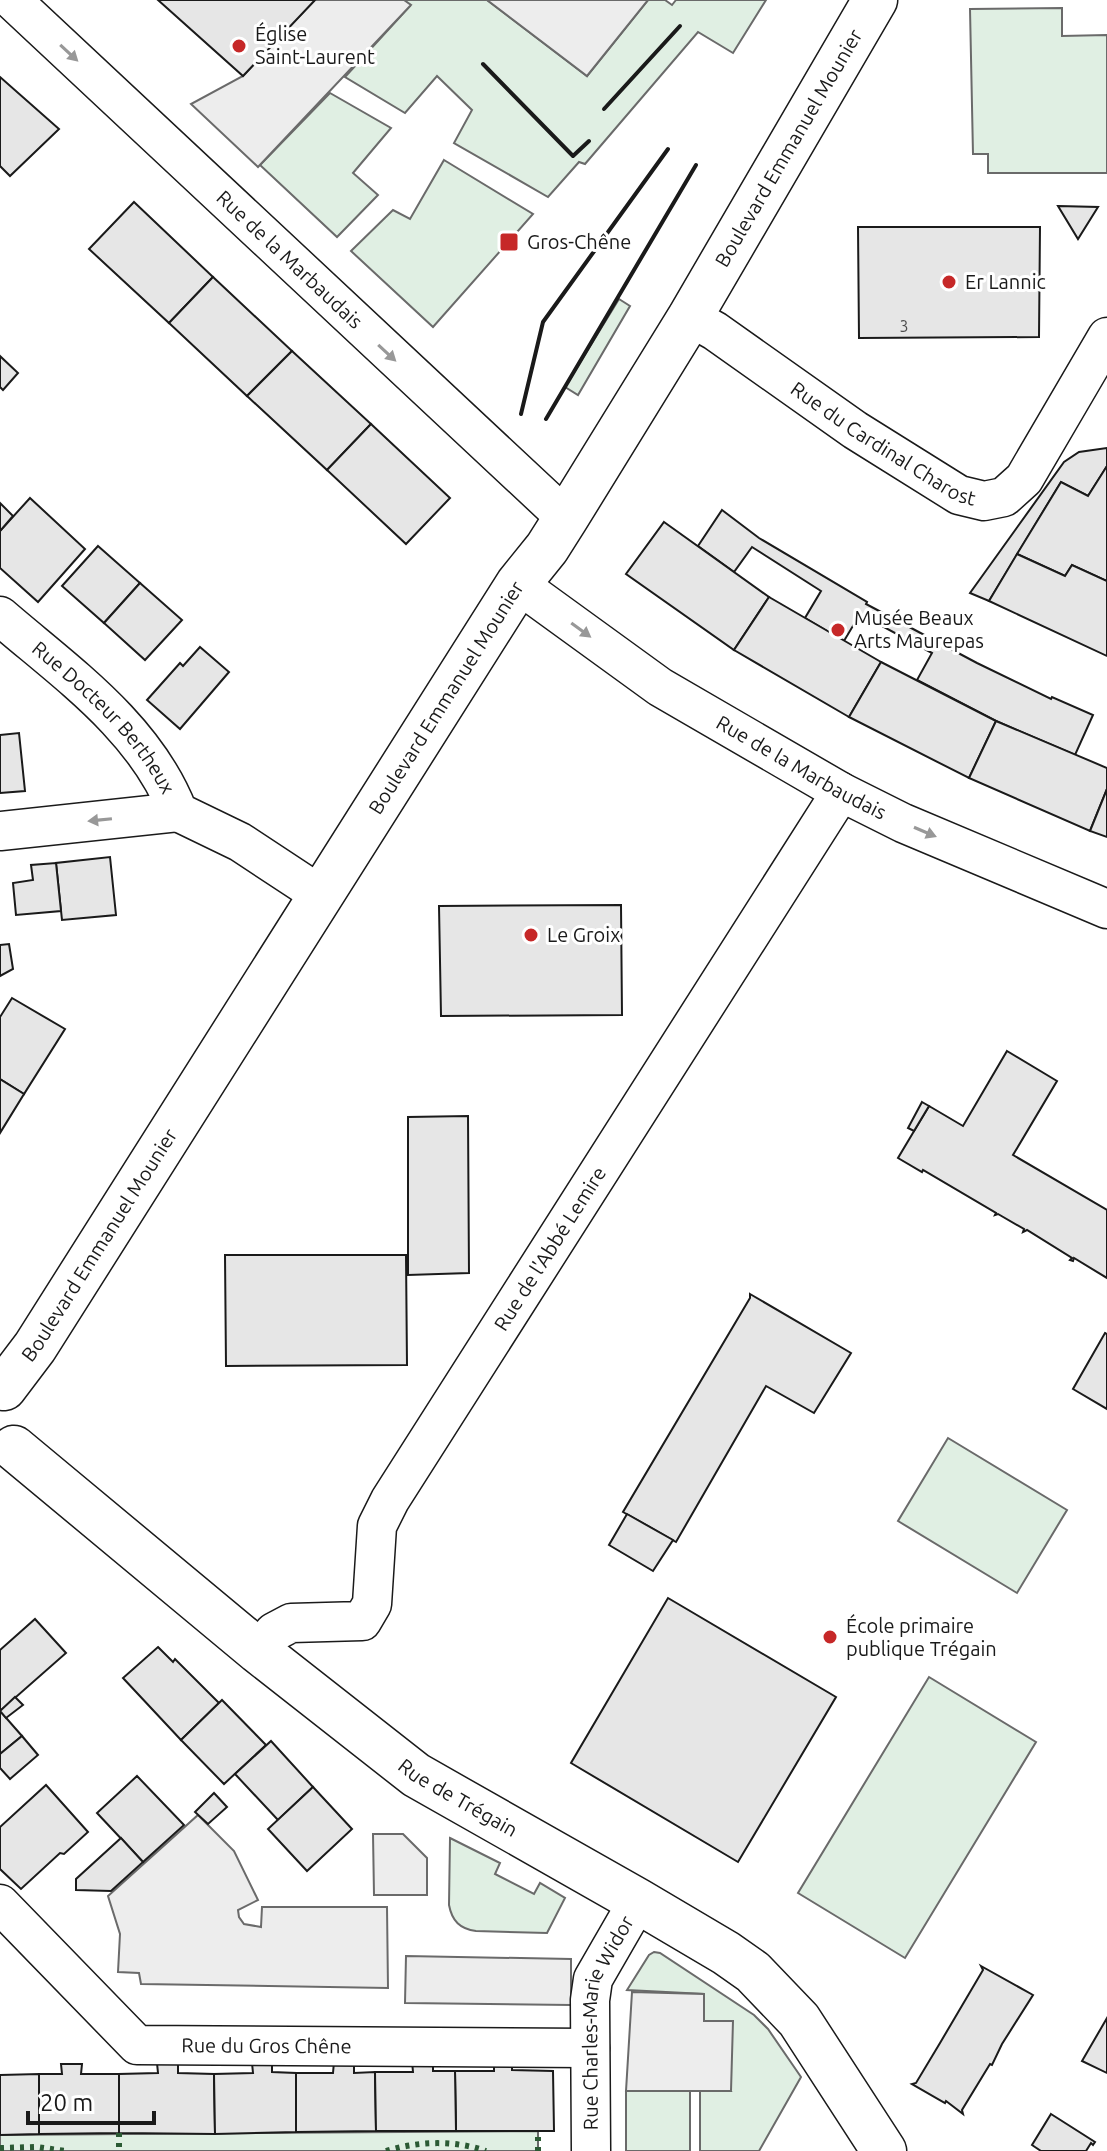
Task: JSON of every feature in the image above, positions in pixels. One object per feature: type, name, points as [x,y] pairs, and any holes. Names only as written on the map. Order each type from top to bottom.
[{"type":"street","name":"Rue de la Marbaudais","points":[[12,0],[566,518]]},
{"type":"street","name":"Boulevard Emmanuel Mounier","points":[[2,1388],[35,1347],[518,584],[566,518],[690,317],[875,0]]},
{"type":"street","name":"Rue du Cardinal Charost","points":[[690,317],[715,331],[855,430],[959,495],[984,501],[1004,497],[1024,479],[1107,337]]},
{"type":"street","name":"Rue de la Marbaudais","points":[[518,584],[660,687],[841,792],[903,823],[1107,909]]},
{"type":"street","name":"Rue Docteur Bertheux","points":[[0,616],[126,726],[169,789],[178,812],[240,842],[322,896]]},
{"type":"street","name":"Rue de l'Abbé Lemire","points":[[258,1651],[274,1632],[291,1623],[362,1621],[372,1604],[377,1526],[390,1500],[841,792]]},
{"type":"street","points":[[0,831],[178,812]]},
{"type":"street","points":[[2,1388],[13,1397],[20,1409],[22,1423],[7,1454]]},
{"type":"street","name":"Rue de Trégain","points":[[7,1454],[416,1775],[638,1901],[753,1972],[799,2020],[884,2151]]},
{"type":"street","name":"Rue Charles-Marie Widor","points":[[591,2151],[590,2000],[593,1979],[638,1901]]},
{"type":"street","name":"Rue du Gros Chêne","points":[[0,1904],[137,2045],[590,2048]]},
{"type":"green space","points":[[404,0],[487,0],[587,76],[648,0],[665,0],[672,5],[676,0],[766,0],[733,53],[698,32],[585,164],[579,162],[548,197],[454,143],[472,110],[437,76],[405,113],[345,77],[410,6]]},
{"type":"green space","points":[[1062,8],[1062,36],[1107,35],[1107,173],[988,173],[988,154],[973,154],[970,9]]},
{"type":"green space","points":[[330,93],[391,128],[353,173],[378,195],[337,237],[260,165]]},
{"type":"green space","points":[[444,160],[533,214],[433,327],[351,251],[393,210],[410,219]]},
{"type":"green space","points":[[619,299],[630,306],[578,395],[565,387]]},
{"type":"green space","points":[[948,1438],[1067,1510],[1017,1593],[898,1521]]},
{"type":"green space","points":[[929,1677],[1036,1742],[905,1958],[798,1893]]},
{"type":"green space","points":[[450,1838],[500,1863],[495,1874],[534,1894],[540,1883],[565,1898],[547,1933],[476,1931],[458,1923],[449,1905]]},
{"type":"green space","points":[[654,1952],[754,2015],[768,2029],[801,2077],[759,2151],[700,2151],[700,2091],[731,2091],[704,2021],[704,1994],[627,1990]]},
{"type":"green space","points":[[626,2091],[690,2091],[690,2151],[626,2151]]},
{"type":"green space","points":[[538,2131],[538,2151],[0,2151],[0,2135]]},
{"type":"shaded area","points":[[315,0],[404,0],[411,5],[258,167],[191,104],[243,76]]},
{"type":"shaded area","points":[[487,0],[648,0],[587,76]]},
{"type":"shaded area","points":[[198,1815],[234,1851],[258,1900],[238,1910],[244,1924],[261,1927],[262,1907],[387,1907],[388,1988],[141,1984],[139,1973],[118,1972],[120,1934],[108,1896]]},
{"type":"shaded area","points":[[373,1834],[403,1834],[427,1858],[427,1895],[374,1895]]},
{"type":"shaded area","points":[[406,1956],[571,1959],[571,2005],[405,2003]]},
{"type":"shaded area","points":[[632,1992],[704,1994],[704,2021],[733,2021],[731,2091],[626,2091]]},
{"type":"building","name":"Église Saint-Laurent","points":[[158,0],[315,0],[243,76]]},
{"type":"building","points":[[0,77],[59,129],[10,176],[0,166]]},
{"type":"building","points":[[134,202],[213,277],[169,323],[89,249]]},
{"type":"building","points":[[1058,206],[1098,207],[1078,239]]},
{"type":"building","name":"Er Lannic","points":[[858,227],[1040,227],[1039,337],[859,338]]},
{"type":"building","points":[[213,277],[292,351],[247,396],[169,323]]},
{"type":"building","points":[[292,351],[371,424],[327,470],[247,396]]},
{"type":"building","points":[[0,356],[18,373],[3,390],[0,387]]},
{"type":"building","points":[[371,424],[450,498],[406,544],[327,470]]},
{"type":"building","points":[[1107,448],[1107,466],[1088,496],[1061,482],[989,601],[970,593],[1064,462],[1079,452]]},
{"type":"building","points":[[1107,466],[1107,581],[1072,565],[1065,576],[1017,554],[1061,482],[1088,496]]},
{"type":"building","points":[[30,498],[85,549],[38,602],[0,568],[0,531]]},
{"type":"building","points":[[0,503],[13,516],[0,531]]},
{"type":"building","name":"Musée Beaux Arts Maurepas","points":[[722,510],[759,538],[866,604],[977,663],[1051,699],[1093,715],[1075,755],[996,721],[917,680],[932,653],[860,614],[844,641],[805,618],[821,591],[752,547],[734,572],[698,546]]},
{"type":"building","points":[[664,522],[769,597],[734,650],[626,574]]},
{"type":"building","points":[[98,546],[140,583],[104,623],[62,586]]},
{"type":"building","points":[[1017,554],[1065,576],[1072,565],[1107,581],[1107,656],[989,601]]},
{"type":"building","points":[[140,583],[182,620],[145,660],[104,623]]},
{"type":"building","points":[[769,597],[881,662],[849,717],[734,650]]},
{"type":"building","points":[[200,647],[229,672],[180,729],[147,700],[180,663],[183,666]]},
{"type":"building","points":[[881,662],[996,721],[969,778],[849,717]]},
{"type":"building","points":[[996,721],[1107,768],[1107,789],[1090,831],[969,778]]},
{"type":"building","points":[[19,733],[25,791],[0,793],[0,735]]},
{"type":"building","points":[[1107,789],[1107,837],[1090,831]]},
{"type":"building","points":[[110,857],[116,915],[62,920],[56,863]]},
{"type":"building","points":[[56,863],[61,911],[16,915],[13,883],[33,880],[31,865]]},
{"type":"building","name":"Le Groix","points":[[621,905],[622,1015],[441,1016],[439,906]]},
{"type":"building","points":[[9,944],[13,969],[0,976],[0,945]]},
{"type":"building","points":[[12,998],[65,1029],[24,1094],[0,1079],[0,1017]]},
{"type":"building","points":[[1007,1051],[1057,1081],[1013,1155],[1107,1210],[1107,1278],[1074,1258],[1070,1260],[1072,1258],[1027,1230],[1023,1232],[1024,1229],[898,1158],[929,1106],[963,1126]]},
{"type":"building","points":[[0,1079],[24,1094],[0,1133]]},
{"type":"building","points":[[922,1102],[929,1106],[914,1131],[908,1128]]},
{"type":"building","points":[[468,1116],[469,1273],[408,1275],[408,1117]]},
{"type":"building","points":[[225,1255],[406,1255],[407,1365],[226,1366]]},
{"type":"building","points":[[750,1294],[851,1353],[814,1413],[766,1386],[676,1542],[623,1512]]},
{"type":"building","points":[[1107,1334],[1107,1409],[1073,1389]]},
{"type":"building","points":[[627,1514],[673,1540],[653,1571],[609,1545]]},
{"type":"building","points":[[668,1598],[836,1697],[738,1862],[571,1763]]},
{"type":"building","points":[[35,1619],[66,1653],[0,1711],[0,1650]]},
{"type":"building","points":[[158,1647],[173,1662],[175,1659],[219,1703],[181,1740],[123,1678]]},
{"type":"building","points":[[15,1697],[23,1705],[6,1718],[0,1711]]},
{"type":"building","points":[[222,1700],[266,1745],[224,1784],[181,1740]]},
{"type":"building","points":[[0,1711],[22,1736],[0,1754]]},
{"type":"building","points":[[22,1736],[38,1755],[10,1779],[0,1768],[0,1754]]},
{"type":"building","points":[[271,1741],[313,1787],[278,1820],[235,1774]]},
{"type":"building","points":[[137,1776],[184,1825],[143,1862],[97,1813]]},
{"type":"building","points":[[46,1785],[88,1832],[21,1889],[0,1869],[0,1827]]},
{"type":"building","points":[[313,1787],[352,1829],[307,1871],[268,1829]]},
{"type":"building","points":[[214,1793],[227,1807],[208,1824],[195,1812]]},
{"type":"building","points":[[121,1838],[143,1862],[111,1891],[76,1890],[76,1879]]},
{"type":"building","points":[[981,1966],[1033,1995],[962,2110],[963,2114],[946,2101],[912,2084],[916,2083],[983,1970]]},
{"type":"building","points":[[1107,2018],[1107,2073],[1082,2061]]},
{"type":"building","points":[[494,2060],[512,2060],[512,2070],[553,2071],[554,2131],[456,2131],[455,2071],[494,2071]]},
{"type":"building","points":[[354,2061],[354,2073],[375,2072],[376,2131],[296,2132],[296,2073],[333,2073],[334,2062]]},
{"type":"building","points":[[412,2061],[433,2061],[433,2071],[455,2071],[456,2131],[376,2131],[375,2072],[413,2072]]},
{"type":"building","points":[[157,2063],[178,2063],[178,2073],[214,2074],[215,2134],[119,2133],[119,2074],[158,2073]]},
{"type":"building","points":[[252,2063],[272,2063],[272,2072],[296,2073],[296,2132],[215,2134],[214,2074],[253,2073]]},
{"type":"building","points":[[61,2064],[82,2064],[81,2074],[119,2074],[119,2133],[39,2134],[39,2074],[62,2074]]},
{"type":"building","points":[[39,2074],[39,2134],[0,2135],[0,2075]]},
{"type":"building","points":[[1051,2114],[1095,2142],[1093,2145],[1091,2143],[1086,2151],[1041,2151],[1032,2145]]},
{"type":"hedge","points":[[538,2131],[538,2151]]},
{"type":"hedge","points":[[119,2133],[119,2151]]},
{"type":"hedge","points":[[386,2151],[436,2143],[486,2151]]},
{"type":"hedge","points":[[0,2148],[37,2147],[65,2151]]},
{"type":"wall","points":[[604,109],[680,26]]},
{"type":"wall","points":[[483,64],[573,156],[589,141]]},
{"type":"wall","points":[[521,414],[543,322],[668,149]]},
{"type":"wall","points":[[546,419],[696,165]]},
{"type":"place","name":"Église Saint-Laurent","points":[[239,46]]},
{"type":"place","name":"Gros-Chêne","points":[[509,242]]},
{"type":"place","name":"Er Lannic","points":[[949,282]]},
{"type":"place","name":"Musée Beaux Arts Maurepas","points":[[838,630]]},
{"type":"place","name":"Le Groix","points":[[531,935]]},
{"type":"place","name":"École primaire publique Trégain","points":[[830,1637]]}]
